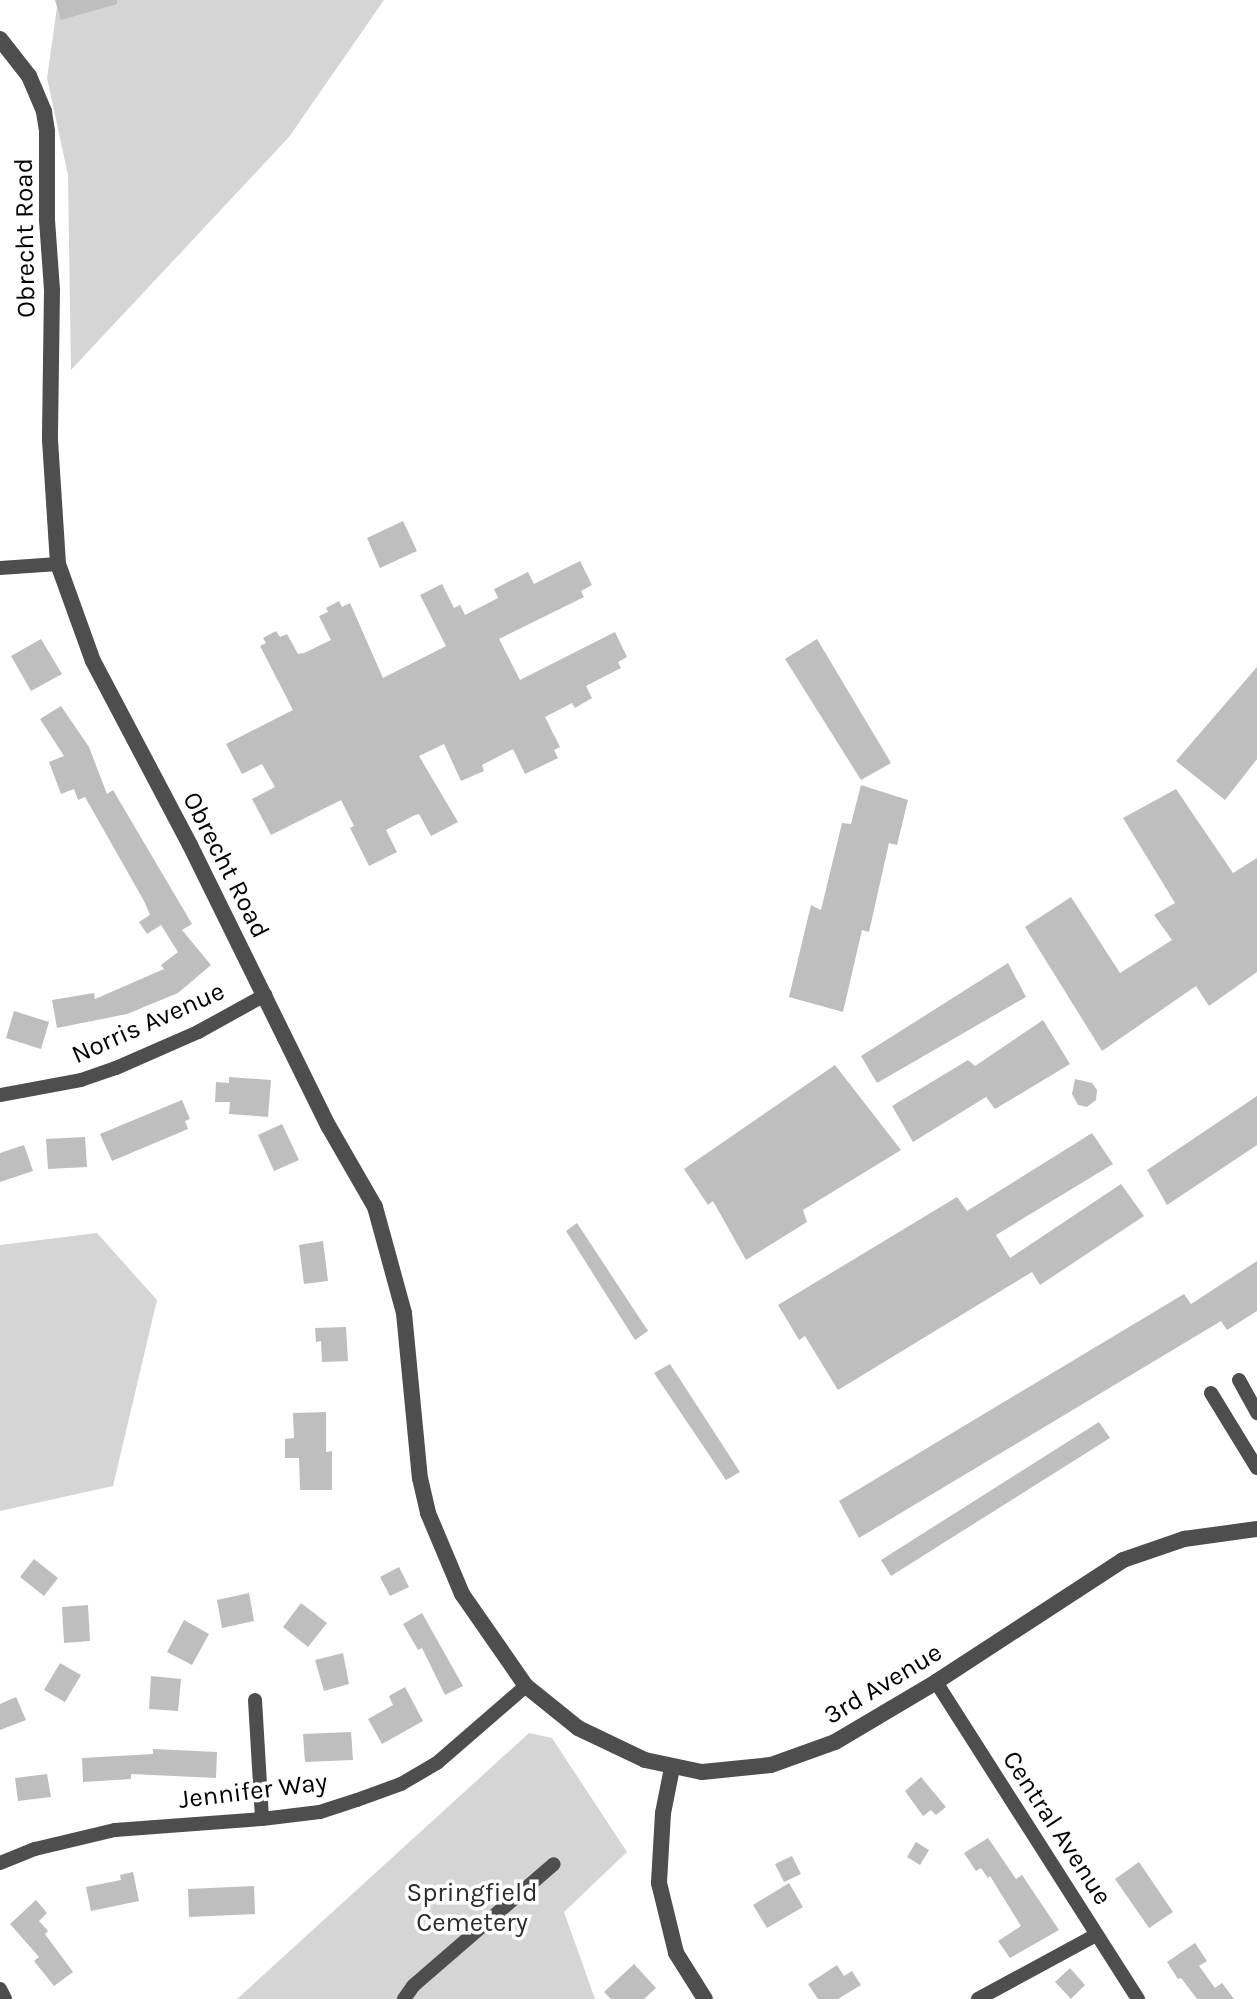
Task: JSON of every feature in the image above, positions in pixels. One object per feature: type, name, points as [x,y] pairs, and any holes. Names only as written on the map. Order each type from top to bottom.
[{"type":"street","name":"Obrecht Road","points":[[0,39],[29,76],[44,112],[47,132],[47,220],[52,290],[50,440],[58,564],[93,661],[384,1231],[404,1313],[420,1478],[442,1552],[462,1594],[526,1686]]},
{"type":"street","points":[[0,568],[58,564]]},
{"type":"street","name":"Norris Avenue","points":[[0,1095],[81,1080],[116,1068],[198,1032],[265,995]]},
{"type":"street","points":[[1239,1380],[1257,1413]]},
{"type":"street","points":[[1211,1393],[1257,1468]]},
{"type":"street","name":"3rd Avenue","points":[[526,1686],[565,1719],[601,1742],[672,1768],[730,1771],[783,1761],[835,1742],[936,1682],[1123,1560],[1184,1539],[1257,1529]]},
{"type":"street","name":"Central Avenue","points":[[936,1682],[1138,1999]]},
{"type":"street","name":"Jennifer Way","points":[[0,1863],[35,1849],[115,1830],[320,1812],[401,1784],[471,1737],[526,1686]]},
{"type":"street","points":[[255,1700],[262,1819]]},
{"type":"street","points":[[672,1768],[663,1813],[659,1883],[676,1953],[705,1999]]},
{"type":"street","points":[[404,1999],[413,1986],[554,1864]]},
{"type":"street","points":[[978,1999],[1096,1935]]},
{"type":"street","points":[[0,1989],[5,1999]]},
{"type":"green space","points":[[58,0],[384,0],[289,137],[71,370],[68,175],[47,78]]},
{"type":"green space","points":[[97,1233],[157,1300],[113,1486],[0,1511],[0,1245]]},
{"type":"green space","name":"Springfield Cemetery","points":[[529,1733],[552,1738],[627,1852],[564,1912],[595,1999],[237,1999]]},
{"type":"building","points":[[55,0],[117,0],[117,4],[61,20]]},
{"type":"building","points":[[403,521],[417,551],[380,568],[367,538]]},
{"type":"building","points":[[580,561],[592,585],[581,591],[584,597],[499,639],[520,680],[615,632],[627,657],[618,662],[621,668],[586,686],[592,698],[575,708],[572,703],[545,717],[560,747],[554,750],[558,758],[525,774],[513,749],[482,765],[484,771],[461,781],[444,744],[419,756],[458,822],[431,836],[419,814],[413,816],[386,830],[397,852],[369,866],[350,828],[354,826],[341,800],[271,835],[252,799],[275,787],[262,764],[242,774],[226,744],[293,710],[260,646],[266,643],[263,638],[276,631],[280,637],[287,634],[298,654],[304,653],[331,640],[319,616],[328,612],[326,608],[339,601],[342,607],[350,603],[383,678],[446,646],[420,595],[442,584],[454,608],[460,605],[465,615],[498,598],[494,589],[528,572],[534,584]]},
{"type":"building","points":[[41,639],[62,674],[31,691],[11,656]]},
{"type":"building","points":[[817,639],[891,763],[861,780],[785,659]]},
{"type":"building","points":[[1257,667],[1257,759],[1225,800],[1176,761]]},
{"type":"building","points":[[61,706],[89,747],[107,794],[113,790],[192,924],[182,930],[211,965],[178,993],[127,1014],[57,1028],[52,1000],[94,993],[95,999],[164,969],[161,965],[178,952],[161,925],[147,934],[139,922],[150,915],[144,901],[85,797],[78,800],[74,789],[61,794],[49,762],[64,756],[40,719]]},
{"type":"building","points":[[861,785],[908,800],[897,845],[889,843],[869,932],[862,930],[843,1012],[789,997],[811,905],[821,910],[842,823],[851,824]]},
{"type":"building","points":[[1176,789],[1233,873],[1257,858],[1257,972],[1209,1006],[1196,986],[1102,1051],[1025,927],[1071,897],[1120,973],[1172,940],[1154,915],[1175,903],[1123,818]]},
{"type":"building","points":[[1008,963],[1026,997],[877,1083],[861,1056]]},
{"type":"building","points":[[14,1011],[49,1022],[41,1049],[6,1038]]},
{"type":"building","points":[[1043,1020],[1070,1064],[995,1109],[986,1097],[913,1142],[892,1106],[968,1060],[975,1066]]},
{"type":"building","points":[[835,1065],[901,1150],[803,1210],[807,1222],[746,1260],[713,1201],[708,1205],[684,1169]]},
{"type":"building","points":[[229,1077],[271,1080],[268,1117],[229,1114],[230,1102],[215,1102],[216,1082],[229,1083]]},
{"type":"building","points":[[1075,1079],[1092,1083],[1097,1090],[1096,1100],[1087,1107],[1078,1105],[1072,1094]]},
{"type":"building","points":[[1257,1096],[1257,1145],[1167,1205],[1147,1170]]},
{"type":"building","points":[[182,1100],[190,1119],[185,1121],[188,1129],[112,1161],[100,1134]]},
{"type":"building","points":[[282,1124],[299,1160],[274,1171],[258,1135]]},
{"type":"building","points":[[1092,1133],[1113,1164],[996,1235],[1010,1258],[1121,1184],[1144,1216],[1040,1285],[1032,1272],[838,1390],[805,1336],[799,1340],[778,1305],[957,1197],[967,1211]]},
{"type":"building","points":[[85,1137],[87,1167],[48,1169],[46,1139]]},
{"type":"building","points":[[24,1145],[33,1171],[0,1182],[0,1153]]},
{"type":"building","points":[[577,1223],[648,1331],[635,1340],[566,1231]]},
{"type":"building","points":[[323,1241],[328,1281],[304,1284],[299,1245]]},
{"type":"building","points":[[1257,1261],[1257,1311],[1227,1330],[1221,1321],[859,1538],[839,1501],[1184,1294],[1191,1304]]},
{"type":"building","points":[[346,1327],[348,1361],[322,1362],[321,1341],[316,1342],[315,1328]]},
{"type":"building","points":[[670,1364],[740,1472],[726,1480],[654,1373]]},
{"type":"building","points":[[326,1412],[326,1452],[332,1451],[332,1490],[300,1490],[299,1458],[285,1458],[285,1439],[294,1438],[293,1413]]},
{"type":"building","points":[[1099,1422],[1110,1438],[891,1576],[881,1560]]},
{"type":"building","points":[[34,1559],[58,1578],[44,1596],[20,1577]]},
{"type":"building","points":[[399,1567],[409,1587],[390,1596],[380,1577]]},
{"type":"building","points":[[249,1593],[254,1621],[222,1628],[217,1600]]},
{"type":"building","points":[[301,1603],[327,1623],[308,1647],[283,1627]]},
{"type":"building","points":[[88,1605],[90,1641],[64,1643],[62,1607]]},
{"type":"building","points":[[422,1613],[463,1686],[445,1695],[422,1648],[418,1650],[403,1624]]},
{"type":"building","points":[[184,1620],[209,1634],[192,1665],[167,1652]]},
{"type":"building","points":[[343,1653],[349,1684],[324,1691],[315,1660]]},
{"type":"building","points":[[60,1663],[81,1675],[65,1702],[44,1690]]},
{"type":"building","points":[[151,1676],[181,1679],[178,1711],[149,1709]]},
{"type":"building","points":[[405,1687],[423,1721],[382,1744],[368,1719],[393,1705],[389,1696]]},
{"type":"building","points":[[16,1697],[26,1720],[0,1730],[0,1704]]},
{"type":"building","points":[[351,1732],[353,1760],[305,1762],[303,1734]]},
{"type":"building","points":[[153,1749],[217,1752],[216,1778],[131,1774],[131,1779],[83,1782],[82,1758],[153,1754]]},
{"type":"building","points":[[47,1774],[51,1797],[18,1801],[15,1778]]},
{"type":"building","points":[[921,1777],[946,1807],[936,1815],[931,1810],[923,1816],[905,1791]]},
{"type":"building","points":[[988,1838],[1016,1879],[1022,1875],[1059,1930],[1010,1958],[998,1941],[1021,1926],[990,1876],[988,1878],[981,1868],[976,1871],[964,1853]]},
{"type":"building","points":[[916,1842],[929,1850],[920,1865],[907,1857]]},
{"type":"building","points":[[792,1856],[801,1874],[784,1882],[775,1864]]},
{"type":"building","points":[[1139,1862],[1173,1912],[1149,1928],[1115,1879]]},
{"type":"building","points":[[133,1872],[139,1901],[91,1911],[86,1887],[121,1880],[120,1875]]},
{"type":"building","points":[[789,1883],[803,1907],[767,1928],[753,1905]]},
{"type":"building","points":[[254,1886],[255,1914],[189,1917],[188,1889]]},
{"type":"building","points":[[36,1900],[47,1913],[39,1921],[48,1931],[45,1934],[73,1972],[54,1986],[34,1961],[39,1957],[10,1924]]},
{"type":"building","points":[[1195,1943],[1207,1961],[1199,1966],[1215,1988],[1222,1983],[1234,1999],[1197,1999],[1181,1978],[1178,1979],[1167,1962]]},
{"type":"building","points":[[634,1964],[656,1988],[644,1999],[611,1999],[604,1992]]},
{"type":"building","points":[[837,1965],[844,1976],[852,1971],[861,1985],[838,1999],[818,1999],[808,1984]]},
{"type":"building","points":[[1070,1968],[1085,1985],[1071,1999],[1055,1982]]}]
